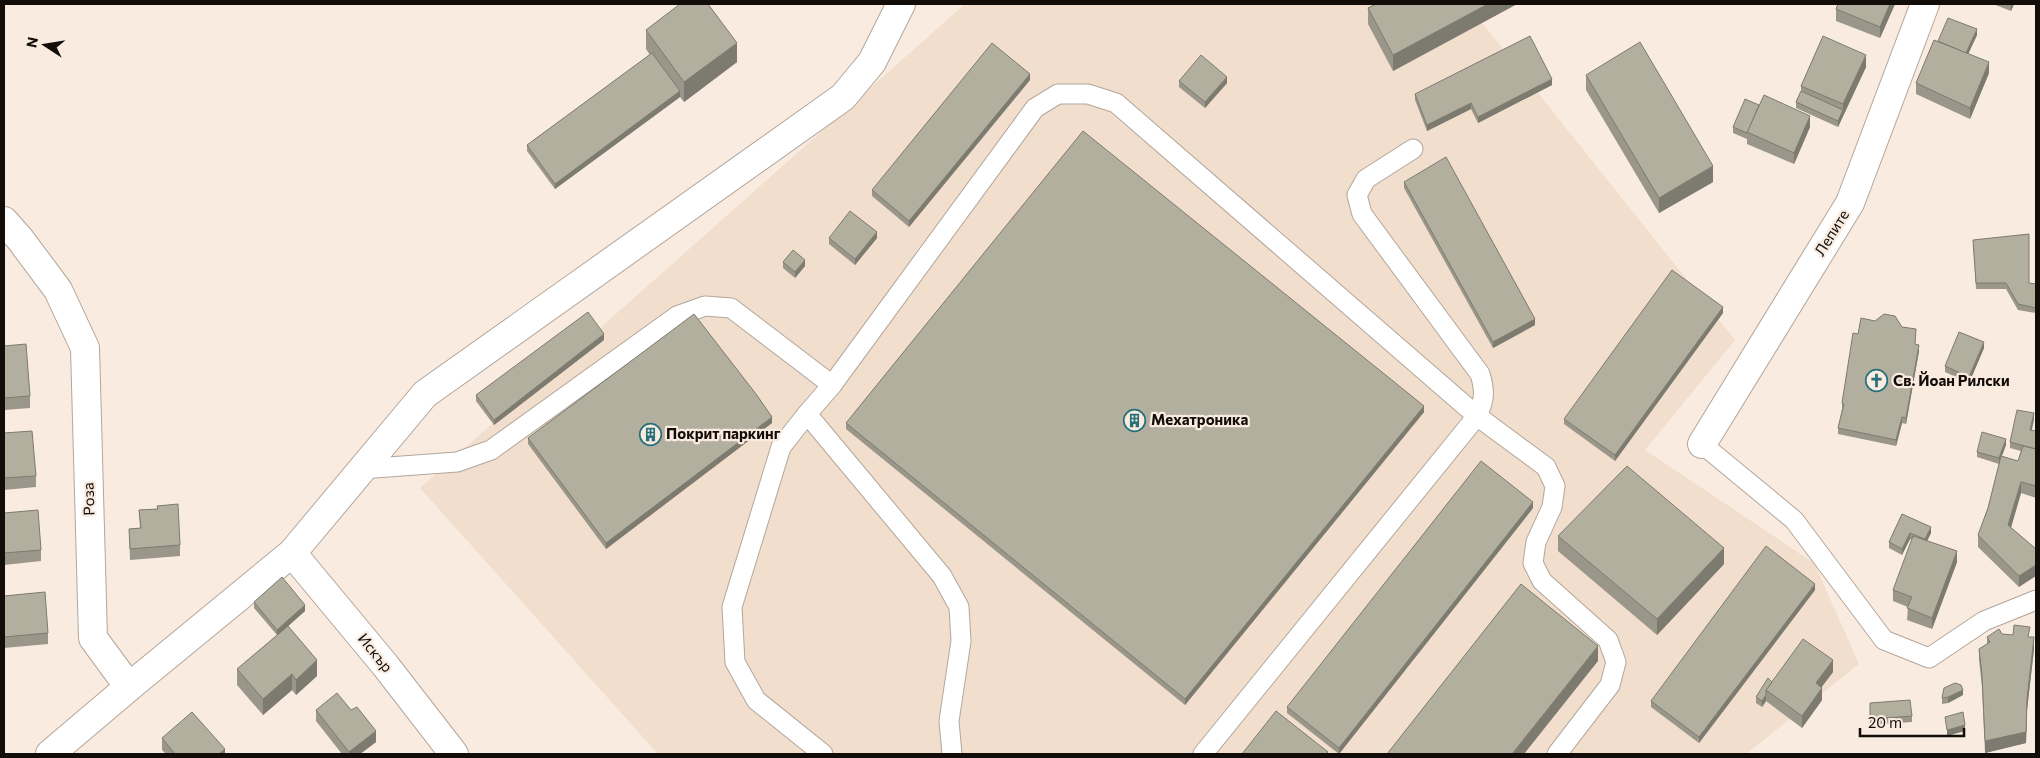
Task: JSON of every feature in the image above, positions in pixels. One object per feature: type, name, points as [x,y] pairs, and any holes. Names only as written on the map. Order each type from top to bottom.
[{"type":"street","points":[[50,754],[129,686],[292,554],[425,394],[843,97],[872,62],[901,4]]},
{"type":"street","name":"Лепите","points":[[1702,444],[1850,204],[1925,4]]},
{"type":"street","name":"Роза","points":[[4,221],[20,239],[58,290],[85,348],[93,638],[129,686]]},
{"type":"street","name":"Искър","points":[[292,554],[386,665],[454,754]]},
{"type":"lane","points":[[823,754],[756,700],[735,662],[732,607],[781,447],[832,385],[1035,108],[1058,94],[1088,94],[1116,104],[1477,416],[1546,467],[1555,486],[1552,506],[1536,542],[1533,563],[1542,581],[1608,640],[1616,662],[1610,685],[1557,754]]},
{"type":"lane","points":[[1202,754],[1477,416],[1484,402],[1485,389],[1480,374],[1362,214],[1357,195],[1366,179],[1413,150]]},
{"type":"lane","points":[[361,469],[457,462],[491,450],[677,316],[705,306],[731,308],[832,385]]},
{"type":"lane","points":[[807,414],[942,576],[959,607],[961,641],[949,721],[952,754]]},
{"type":"lane","points":[[1702,444],[1794,520],[1884,640],[1929,658],[1984,621],[2036,600]]},
{"type":"shaded area","name":"Мехатроника","points":[[965,4],[1467,4],[1735,340],[1645,450],[1814,563],[1859,664],[1746,754],[658,754],[420,488]]},
{"type":"building","points":[[680,4],[708,4],[737,43],[684,82],[646,30]]},
{"type":"building","points":[[1376,4],[1488,4],[1393,55],[1368,8]]},
{"type":"building","points":[[1838,4],[1890,4],[1880,27],[1836,9]]},
{"type":"building","points":[[1948,18],[1977,29],[1966,53],[1938,41]]},
{"type":"building","points":[[1530,36],[1552,79],[1478,117],[1471,103],[1427,125],[1415,94]]},
{"type":"building","points":[[1823,36],[1866,55],[1843,104],[1801,86]]},
{"type":"building","points":[[1934,40],[1989,62],[1970,108],[1916,83]]},
{"type":"building","points":[[1640,42],[1713,166],[1659,198],[1586,75]]},
{"type":"building","points":[[992,43],[1030,74],[909,221],[872,190]]},
{"type":"building","points":[[652,53],[680,91],[555,184],[527,145]]},
{"type":"building","points":[[1201,55],[1227,77],[1205,102],[1179,81]]},
{"type":"building","points":[[1801,91],[1843,110],[1838,121],[1796,102]]},
{"type":"building","points":[[1764,95],[1810,116],[1794,153],[1747,132]]},
{"type":"building","points":[[1745,99],[1759,105],[1747,133],[1733,127]]},
{"type":"building","name":"Мехатроника","points":[[1083,131],[1424,406],[1185,699],[846,423]]},
{"type":"building","points":[[1446,157],[1535,319],[1493,342],[1404,182]]},
{"type":"building","points":[[850,211],[877,232],[855,259],[829,238]]},
{"type":"building","points":[[2029,234],[2029,283],[2036,284],[2036,308],[2018,304],[2006,283],[1976,283],[1973,240]]},
{"type":"building","points":[[793,250],[805,260],[795,272],[783,262]]},
{"type":"building","points":[[1672,270],[1723,307],[1615,455],[1564,419]]},
{"type":"building","points":[[588,312],[604,334],[494,420],[476,395]]},
{"type":"building","name":"Покрит паркинг","points":[[694,314],[772,417],[606,543],[528,438]]},
{"type":"building","points":[[1884,314],[1895,316],[1902,327],[1916,329],[1915,344],[1919,345],[1906,418],[1902,417],[1896,440],[1838,428],[1844,404],[1842,403],[1853,333],[1858,334],[1861,318],[1875,321]]},
{"type":"building","points":[[1959,332],[1984,342],[1969,377],[1945,366]]},
{"type":"building","points":[[26,344],[30,396],[4,398],[4,346]]},
{"type":"building","points":[[2017,410],[2034,413],[2030,430],[2036,431],[2036,449],[2010,442]]},
{"type":"building","points":[[32,431],[36,476],[4,478],[4,433]]},
{"type":"building","points":[[1982,432],[2006,439],[1999,458],[1977,452]]},
{"type":"building","points":[[2023,446],[2036,449],[2036,486],[2021,482],[2008,525],[2036,549],[2036,565],[2019,576],[1978,535],[1988,508],[2001,456],[2018,461]]},
{"type":"building","points":[[1481,461],[1533,502],[1339,748],[1287,707]]},
{"type":"building","points":[[1627,466],[1724,548],[1657,619],[1558,536]]},
{"type":"building","points":[[178,504],[180,545],[130,549],[129,529],[141,528],[139,510],[158,509],[157,506]]},
{"type":"building","points":[[38,510],[41,550],[4,553],[4,513]]},
{"type":"building","points":[[1902,514],[1931,527],[1925,539],[1910,533],[1902,549],[1889,542]]},
{"type":"building","points":[[1913,536],[1957,551],[1932,618],[1907,608],[1912,597],[1893,590]]},
{"type":"building","points":[[1766,546],[1815,584],[1699,737],[1651,701]]},
{"type":"building","points":[[282,577],[305,605],[277,630],[254,602]]},
{"type":"building","points":[[1521,584],[1598,646],[1512,754],[1387,754]]},
{"type":"building","points":[[45,592],[48,633],[4,637],[4,596]]},
{"type":"building","points":[[2014,625],[2030,627],[2028,637],[2034,637],[2027,699],[2026,732],[1985,741],[1979,649],[1990,642],[1987,637],[1999,629],[2002,634],[2013,635]]},
{"type":"building","points":[[288,626],[317,660],[296,680],[292,674],[263,699],[237,669]]},
{"type":"building","points":[[1803,639],[1833,660],[1816,683],[1822,688],[1802,716],[1766,690]]},
{"type":"building","points":[[1768,678],[1772,682],[1766,690],[1766,695],[1762,701],[1756,697]]},
{"type":"building","points":[[1955,683],[1961,685],[1963,690],[1942,698],[1944,688]]},
{"type":"building","points":[[337,693],[351,710],[357,707],[376,731],[349,752],[316,710]]},
{"type":"building","points":[[1910,700],[1912,716],[1870,719],[1870,703]]},
{"type":"building","points":[[1276,711],[1328,752],[1326,754],[1242,754]]},
{"type":"building","points":[[192,712],[225,749],[219,754],[175,754],[162,738]]},
{"type":"building","points":[[1963,712],[1965,725],[1947,730],[1945,717]]},
{"type":"place","name":"Св. Йоан Рилски","points":[[1877,381]]},
{"type":"place","name":"Мехатроника","points":[[1135,420]]},
{"type":"place","name":"Покрит паркинг","points":[[650,434]]}]
